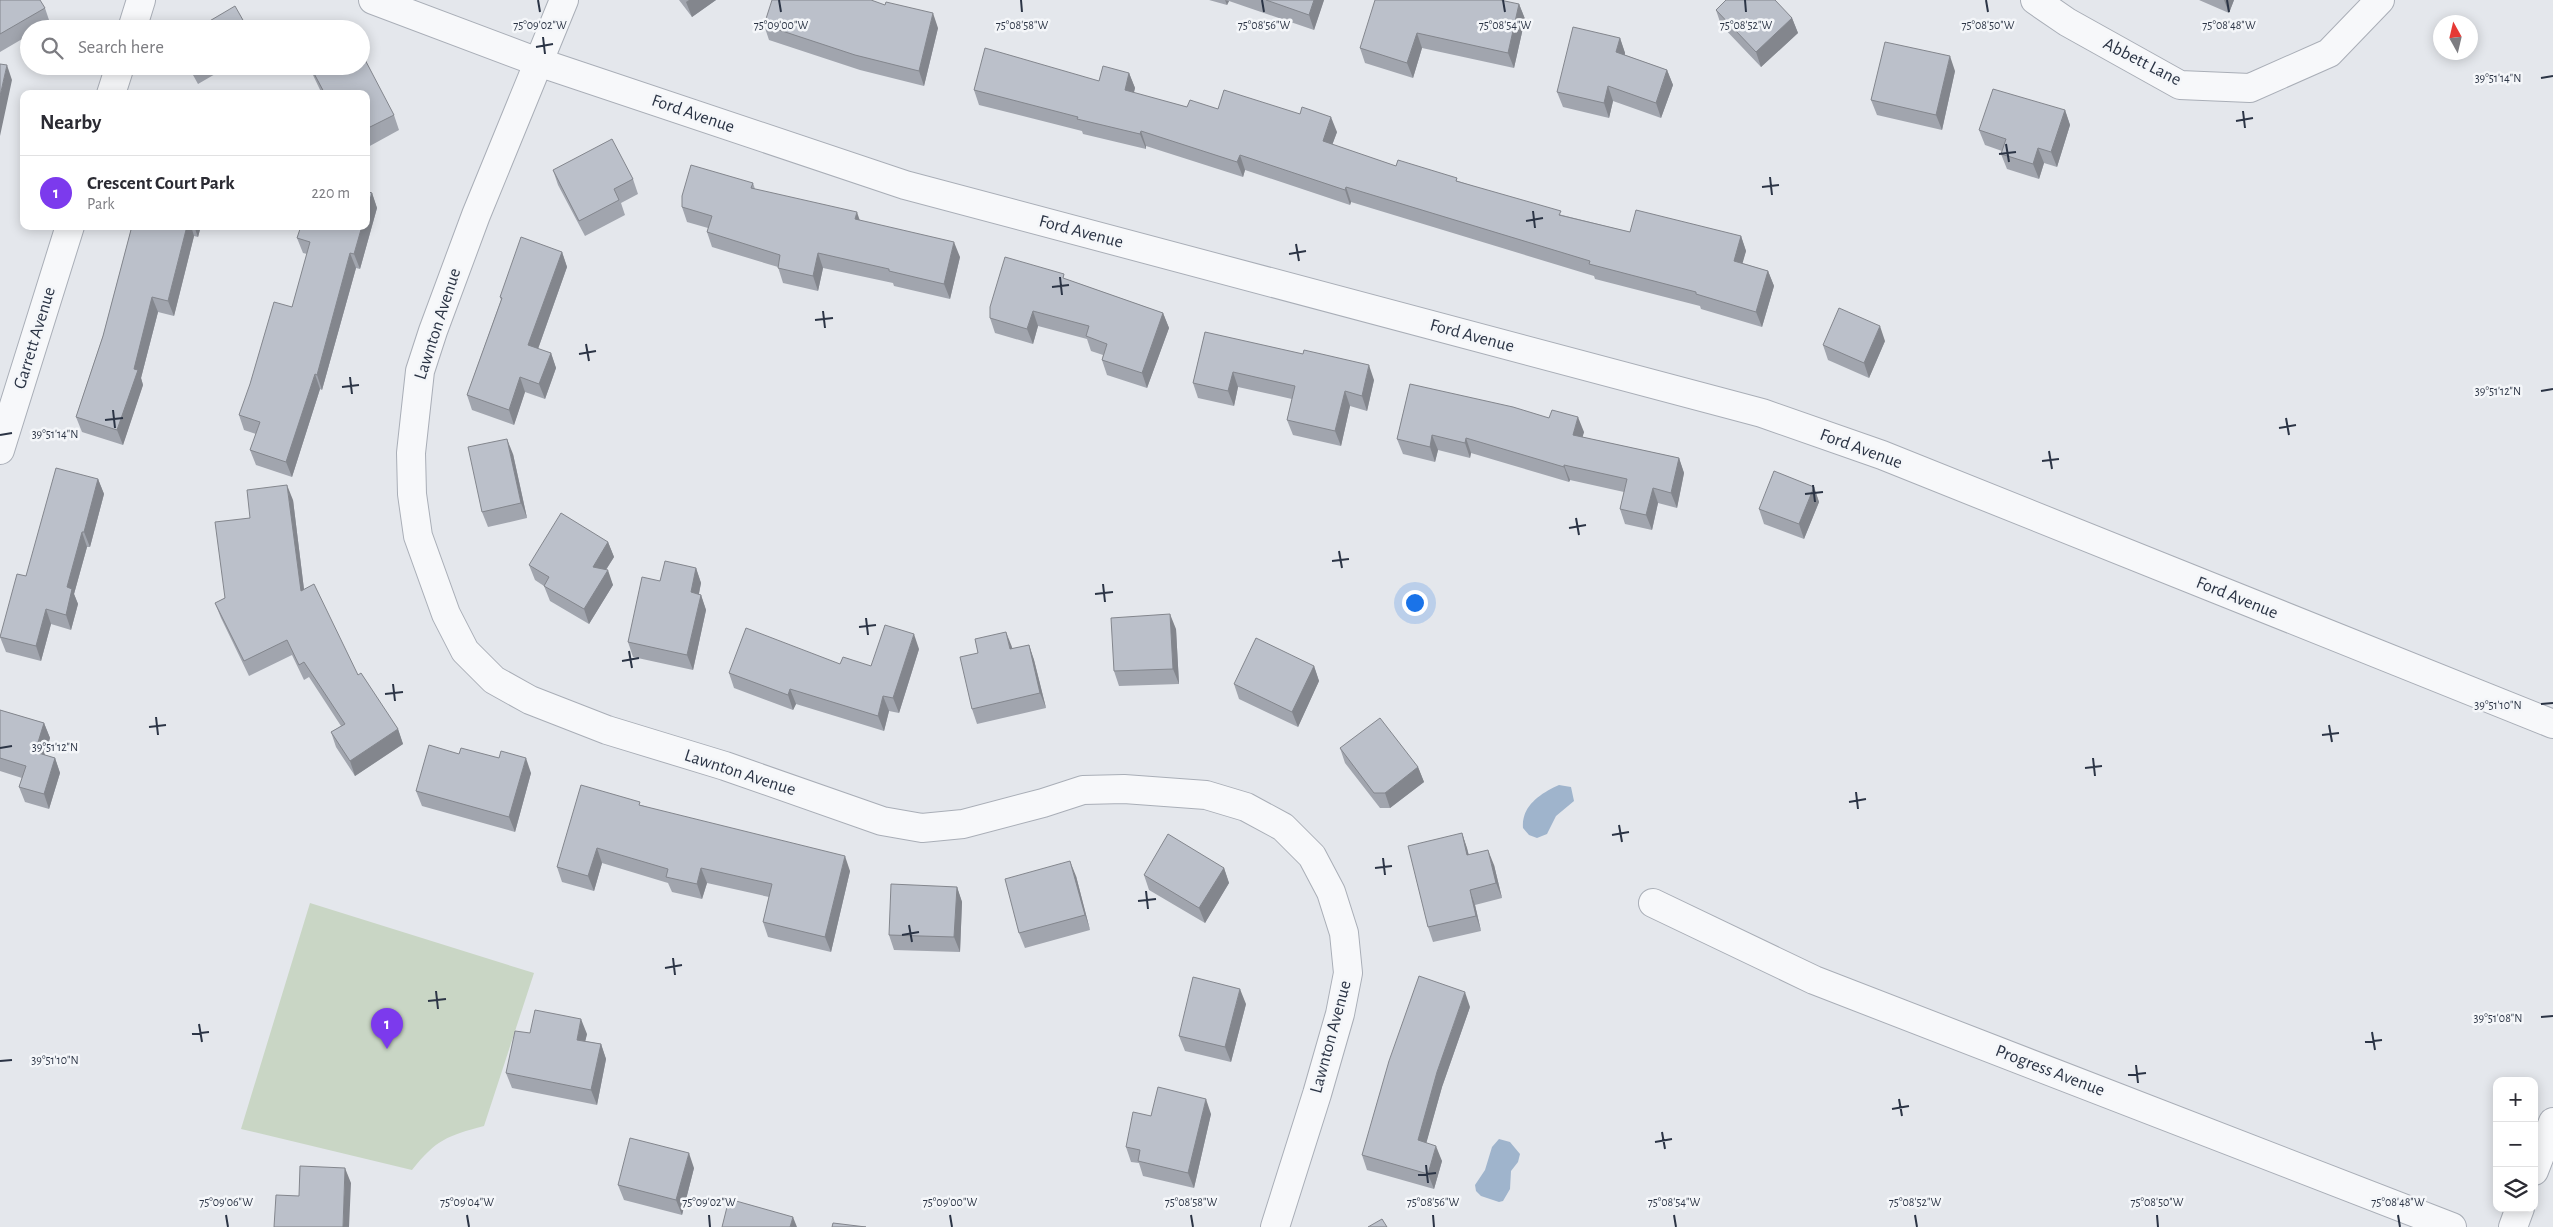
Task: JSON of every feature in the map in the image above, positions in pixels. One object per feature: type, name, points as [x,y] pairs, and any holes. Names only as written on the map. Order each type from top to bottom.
[{"type":"street","points":[[135,20],[141,0]]},
{"type":"street","name":"Ford Avenue","points":[[373,0],[538,62],[905,185],[1762,413],[1882,455],[2553,724]]},
{"type":"street","name":"Lawnton Avenue","points":[[564,0],[433,331],[420,371],[414,412],[412,494],[418,536],[446,614],[466,651],[494,680],[530,700],[607,730],[725,766],[882,820],[922,828],[963,824],[1043,803],[1083,790],[1124,789],[1206,795],[1246,807],[1283,827],[1312,856],[1331,892],[1344,933],[1348,973],[1340,1014],[1275,1227]]},
{"type":"street","name":"Abbett Lane","points":[[2035,0],[2067,22],[2180,85],[2250,88],[2330,54],[2380,0]]},
{"type":"street","points":[[113,90],[117,75]]},
{"type":"street","name":"Garrett Avenue","points":[[0,450],[69,230]]},
{"type":"street","name":"Progress Avenue","points":[[1653,903],[1814,980],[2452,1227]]},
{"type":"street","points":[[2536,1167],[2553,1122]]},
{"type":"street","points":[[2512,1227],[2518,1212]]},
{"type":"green space","points":[[310,903],[534,973],[484,1126],[444,1140],[429,1151],[412,1170],[241,1129]]},
{"type":"water","points":[[1559,785],[1571,787],[1574,801],[1556,816],[1547,834],[1537,838],[1529,835],[1523,828],[1525,813],[1539,796]]},
{"type":"water","points":[[1499,1139],[1510,1142],[1520,1154],[1518,1162],[1511,1171],[1510,1189],[1503,1201],[1499,1202],[1481,1196],[1476,1191],[1475,1185],[1485,1170],[1492,1147]]},
{"type":"building","points":[[0,0],[40,0],[45,8],[24,20],[20,20],[20,22],[0,34]]},
{"type":"building","points":[[772,0],[871,0],[885,5],[886,2],[933,13],[919,71],[855,55],[764,25]]},
{"type":"building","points":[[1266,0],[1314,0],[1309,15]]},
{"type":"building","points":[[1375,0],[1500,0],[1519,4],[1508,53],[1417,33],[1407,63],[1360,48]]},
{"type":"building","points":[[1726,0],[1775,0],[1792,18],[1756,52],[1716,10]]},
{"type":"building","points":[[235,6],[243,20],[211,20]]},
{"type":"building","points":[[1573,27],[1620,38],[1616,52],[1667,70],[1656,103],[1608,86],[1604,103],[1557,92]]},
{"type":"building","points":[[1885,42],[1950,56],[1936,115],[1871,100]]},
{"type":"building","points":[[985,48],[1099,81],[1103,66],[1129,73],[1125,90],[1187,107],[1190,100],[1218,109],[1224,90],[1300,114],[1302,107],[1331,117],[1323,141],[1396,166],[1398,160],[1457,178],[1456,181],[1561,211],[1559,215],[1630,232],[1636,210],[1741,236],[1734,261],[1768,271],[1756,312],[1696,294],[1696,292],[1589,264],[1590,261],[1346,187],[1345,190],[1240,155],[1237,162],[1141,131],[1140,134],[1077,119],[1078,117],[974,90]]},
{"type":"building","points":[[0,64],[7,65],[0,96]]},
{"type":"building","points":[[370,69],[394,115],[370,127],[370,90],[323,90],[315,75],[370,75]]},
{"type":"building","points":[[1993,89],[2065,110],[2051,152],[2038,148],[2033,164],[2001,154],[2006,139],[1979,130]]},
{"type":"building","points":[[612,139],[633,179],[614,189],[619,200],[579,221],[553,170]]},
{"type":"building","points":[[691,165],[753,183],[751,188],[857,212],[855,219],[954,242],[944,284],[818,253],[813,276],[778,268],[780,255],[707,232],[712,216],[682,207],[682,196]]},
{"type":"building","points":[[131,230],[186,230],[168,301],[152,297],[134,369],[138,370],[117,430],[76,417],[103,336]]},
{"type":"building","points":[[300,230],[361,230],[354,254],[350,253],[317,375],[315,374],[286,462],[250,450],[260,422],[239,415],[274,302],[292,307],[310,242],[297,238]]},
{"type":"building","points":[[521,237],[562,252],[528,345],[551,353],[539,384],[520,377],[509,410],[467,395],[502,298],[500,297]]},
{"type":"building","points":[[1005,257],[1064,274],[1063,278],[1163,313],[1142,373],[1102,360],[1107,344],[1086,336],[1089,326],[1033,311],[1027,329],[990,318],[990,307]]},
{"type":"building","points":[[1839,308],[1880,326],[1864,363],[1823,345]]},
{"type":"building","points":[[1205,332],[1303,354],[1304,350],[1369,365],[1362,396],[1345,391],[1335,431],[1287,420],[1295,386],[1233,372],[1228,391],[1193,383]]},
{"type":"building","points":[[1410,384],[1513,407],[1549,418],[1552,410],[1578,417],[1573,435],[1679,458],[1671,493],[1653,488],[1646,515],[1620,509],[1627,479],[1564,465],[1564,467],[1466,438],[1465,443],[1432,435],[1430,447],[1397,439]]},
{"type":"building","points":[[507,439],[521,503],[482,512],[468,447]]},
{"type":"building","points":[[56,468],[98,479],[67,587],[72,589],[66,615],[46,609],[36,646],[0,637],[17,574],[26,576]]},
{"type":"building","points":[[1774,471],[1814,487],[1799,524],[1759,509]]},
{"type":"building","points":[[287,485],[301,591],[314,584],[358,675],[361,673],[398,729],[350,761],[331,732],[345,724],[304,662],[299,665],[287,640],[244,661],[215,603],[225,598],[215,522],[250,518],[247,490]]},
{"type":"building","points":[[561,513],[608,542],[593,567],[608,570],[584,609],[544,586],[549,577],[529,565]]},
{"type":"building","points":[[665,561],[696,568],[691,592],[701,595],[687,655],[628,642],[642,577],[660,581]]},
{"type":"building","points":[[1170,614],[1173,669],[1114,671],[1111,618]]},
{"type":"building","points":[[885,625],[914,634],[893,698],[883,696],[878,716],[790,689],[788,695],[729,673],[746,628],[840,664],[843,657],[871,666]]},
{"type":"building","points":[[1006,632],[1010,649],[1029,645],[1040,693],[972,709],[960,657],[978,653],[975,639]]},
{"type":"building","points":[[1256,638],[1314,666],[1292,712],[1234,684]]},
{"type":"building","points":[[0,710],[44,723],[35,752],[55,758],[44,794],[19,787],[26,766],[0,758]]},
{"type":"building","points":[[1380,718],[1418,767],[1385,793],[1374,793],[1340,748]]},
{"type":"building","points":[[429,745],[459,754],[461,748],[499,758],[501,751],[526,758],[509,817],[416,791]]},
{"type":"building","points":[[581,785],[640,802],[639,805],[845,856],[825,937],[763,922],[772,884],[701,868],[697,884],[666,877],[668,869],[597,848],[588,876],[557,867]]},
{"type":"building","points":[[1462,833],[1467,855],[1488,850],[1496,883],[1470,890],[1476,916],[1428,927],[1408,846]]},
{"type":"building","points":[[1168,834],[1224,868],[1199,908],[1144,875]]},
{"type":"building","points":[[1070,861],[1085,915],[1019,933],[1005,879]]},
{"type":"building","points":[[891,884],[957,887],[954,937],[889,935]]},
{"type":"building","points":[[1419,976],[1465,992],[1437,1072],[1418,1140],[1436,1146],[1428,1174],[1362,1155],[1389,1061]]},
{"type":"building","points":[[1193,977],[1240,989],[1225,1047],[1179,1036]]},
{"type":"building","points":[[535,1010],[581,1019],[577,1040],[601,1044],[591,1090],[506,1073],[515,1031],[530,1033]]},
{"type":"building","points":[[1158,1087],[1206,1099],[1188,1173],[1138,1161],[1140,1150],[1126,1147],[1133,1112],[1151,1116]]},
{"type":"building","points":[[630,1138],[689,1153],[676,1200],[618,1185]]},
{"type":"building","points":[[300,1166],[345,1168],[343,1227],[274,1227],[276,1195],[299,1196]]},
{"type":"building","points":[[729,1199],[793,1217],[790,1227],[722,1227]]},
{"type":"building","points":[[1382,1219],[1387,1227],[1368,1227]]},
{"type":"building","points":[[833,1223],[866,1227],[832,1227]]},
{"type":"place","name":"Crescent Court Park","points":[[387,1049]]}]
